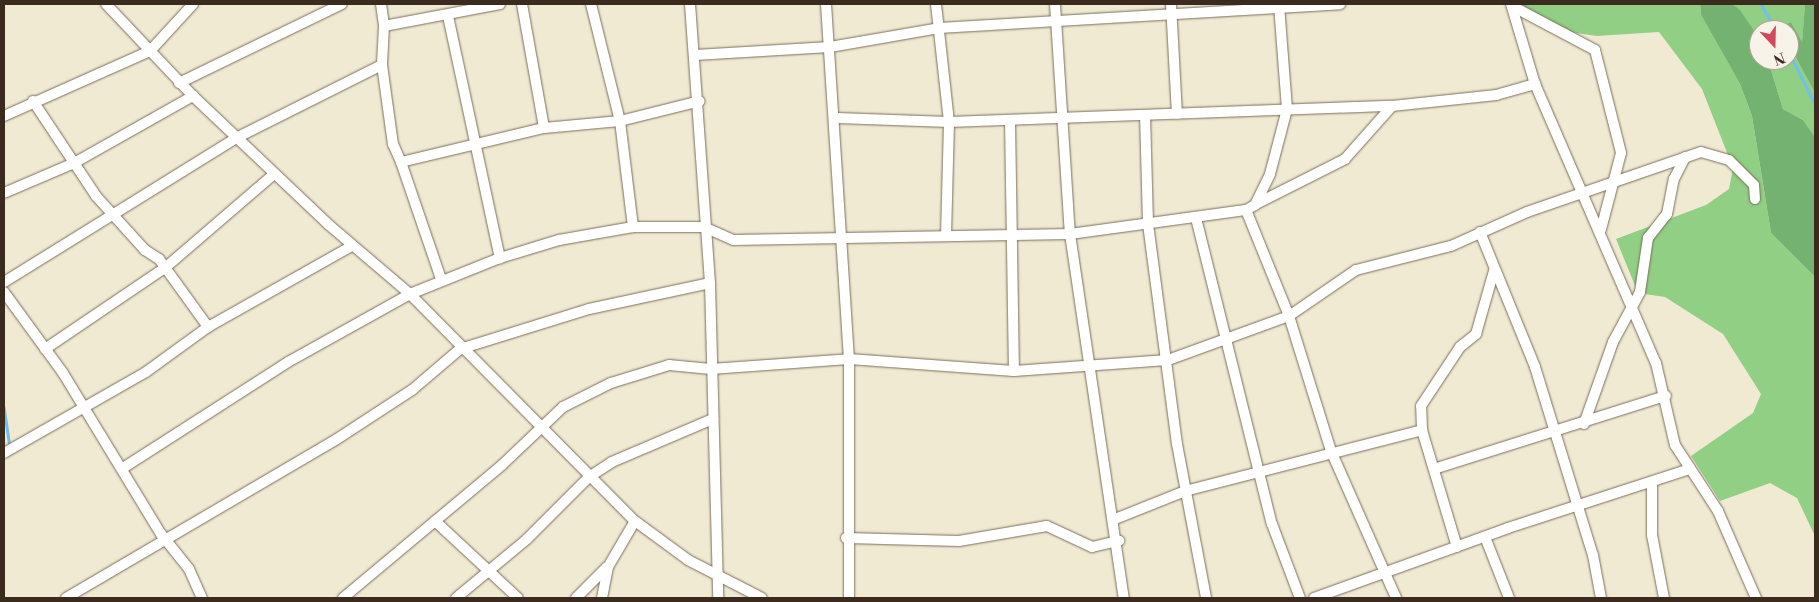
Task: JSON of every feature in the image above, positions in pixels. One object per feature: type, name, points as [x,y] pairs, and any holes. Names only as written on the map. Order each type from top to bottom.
[{"type":"street","points":[[106,4],[179,82],[236,138],[352,246],[410,294],[460,349],[539,429],[635,521],[688,560],[719,574],[762,598]]},
{"type":"street","points":[[4,116],[33,101],[150,51],[193,4]]},
{"type":"street","points":[[179,82],[342,4]]},
{"type":"street","points":[[381,4],[384,26],[382,65],[393,144],[401,162],[441,280]]},
{"type":"street","points":[[384,26],[448,16],[500,4]]},
{"type":"street","points":[[522,4],[544,128]]},
{"type":"street","points":[[591,4],[620,121],[633,226]]},
{"type":"street","points":[[690,4],[700,102],[704,227],[710,283],[711,369],[719,574],[718,598]]},
{"type":"street","points":[[826,4],[837,118],[849,359],[846,538],[849,598]]},
{"type":"street","points":[[936,4],[940,28],[948,122],[946,236]]},
{"type":"street","points":[[1055,4],[1070,234],[1119,541],[1124,598]]},
{"type":"street","points":[[695,54],[830,47],[940,28],[1057,21],[1171,8],[1340,4]]},
{"type":"street","points":[[1512,5],[1536,84],[1582,194],[1601,229],[1634,305],[1666,396],[1674,445],[1718,511],[1756,598]]},
{"type":"street","points":[[1512,5],[1595,50],[1620,144],[1601,229]]},
{"type":"street","points":[[1250,207],[1270,174],[1287,109],[1279,6]]},
{"type":"street","points":[[1171,8],[1177,114]]},
{"type":"street","points":[[448,16],[500,258]]},
{"type":"street","points":[[4,282],[116,217],[236,138],[382,65]]},
{"type":"street","points":[[837,118],[948,122],[1392,106],[1496,95],[1536,84]]},
{"type":"street","points":[[4,193],[74,163],[193,96]]},
{"type":"street","points":[[33,101],[74,163],[116,217],[166,268],[208,327]]},
{"type":"street","points":[[401,162],[544,128],[620,121],[700,102]]},
{"type":"street","points":[[122,468],[288,362],[410,294],[500,258],[559,240],[633,226],[704,227],[733,240],[1070,234],[1196,218],[1250,207],[1346,158],[1392,106]]},
{"type":"street","points":[[1145,115],[1148,224],[1185,491],[1206,598]]},
{"type":"street","points":[[1010,120],[1010,235],[1014,371]]},
{"type":"street","points":[[342,598],[435,521],[563,407],[611,383],[669,365],[711,369],[849,359],[1014,371],[1168,360],[1228,342],[1289,316],[1356,270],[1430,252],[1684,157],[1711,152],[1729,160],[1754,186],[1755,199]]},
{"type":"street","points":[[1584,424],[1613,342],[1634,305],[1644,275],[1648,238],[1667,214],[1674,179],[1684,157]]},
{"type":"street","points":[[45,348],[166,268],[274,174]]},
{"type":"street","points":[[1250,207],[1289,316],[1330,451],[1396,598]]},
{"type":"street","points":[[1196,218],[1272,524],[1300,598]]},
{"type":"street","points":[[1480,232],[1494,271],[1535,367],[1579,506],[1602,598]]},
{"type":"street","points":[[4,452],[82,406],[146,372],[208,327],[352,246]]},
{"type":"street","points":[[1457,547],[1437,468],[1422,430],[1421,406],[1454,354],[1476,334],[1494,271]]},
{"type":"street","points":[[66,598],[169,539],[404,396],[460,349],[589,309],[710,283]]},
{"type":"street","points":[[4,292],[45,348],[169,539],[202,598]]},
{"type":"street","points":[[1437,468],[1556,434],[1666,396]]},
{"type":"street","points":[[456,598],[490,570],[589,477],[612,462],[713,419]]},
{"type":"street","points":[[1115,519],[1185,491],[1260,472],[1330,451],[1422,430]]},
{"type":"street","points":[[1314,598],[1387,575],[1485,537],[1690,469]]},
{"type":"street","points":[[1652,483],[1653,542],[1664,598]]},
{"type":"street","points":[[435,521],[518,598]]},
{"type":"street","points":[[576,598],[608,567],[635,521]]},
{"type":"street","points":[[846,538],[959,541],[1047,526],[1092,547],[1119,541]]},
{"type":"street","points":[[1485,537],[1509,598]]},
{"type":"street","points":[[602,598],[608,567]]},
{"type":"green space","points":[[1520,4],[1700,4],[1701,15],[1740,84],[1752,116],[1771,233],[1815,277],[1815,536],[1797,498],[1770,483],[1720,501],[1691,456],[1753,413],[1761,394],[1723,334],[1665,297],[1638,293],[1616,239],[1706,205],[1729,189],[1733,168],[1702,89],[1659,32],[1597,36],[1569,32],[1531,16]]},
{"type":"green space","points":[[1700,4],[1732,4],[1740,10],[1749,23],[1749,70],[1771,70],[1783,109],[1803,120],[1815,137],[1815,277],[1771,233],[1752,116],[1740,84],[1701,15]]},
{"type":"green space","points":[[1732,4],[1805,4],[1802,43],[1799,37],[1799,20],[1749,20],[1749,25]]},
{"type":"green space","points":[[1805,4],[1815,4],[1815,93],[1799,63],[1799,37],[1802,42]]},
{"type":"green space","points":[[1799,63],[1815,93],[1815,137],[1803,120],[1783,109],[1771,70],[1799,70]]},
{"type":"waterway","points":[[1761,4],[1770,20]]},
{"type":"waterway","points":[[1798,70],[1815,104]]},
{"type":"waterway","points":[[4,407],[10,447]]}]
